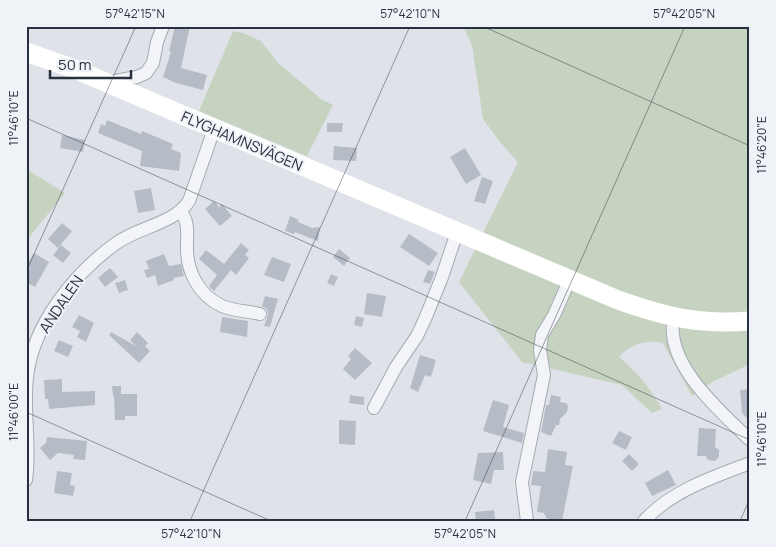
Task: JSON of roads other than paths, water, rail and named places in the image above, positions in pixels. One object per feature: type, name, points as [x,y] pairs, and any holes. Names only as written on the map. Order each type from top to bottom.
[{"type":"street","points":[[112,86],[114,81],[137,77],[146,73],[153,63],[157,42],[163,26]]},
{"type":"street","name":"FLYGHAMNSVÄGEN","points":[[26,52],[72,68],[618,300],[674,317],[702,322],[750,321]]},
{"type":"street","points":[[214,129],[189,201],[181,212],[187,224],[187,258],[190,272],[198,285],[220,305],[260,314]]},
{"type":"street","name":"ANDALEN","points":[[26,480],[27,378],[37,340],[69,287],[90,264],[117,242],[129,235],[181,212]]},
{"type":"street","points":[[374,408],[396,367],[417,336],[442,277],[457,232]]},
{"type":"street","points":[[527,521],[522,482],[544,375],[540,350],[542,335],[554,315],[570,279]]},
{"type":"street","points":[[674,317],[671,331],[677,350],[690,377],[702,394],[750,440]]},
{"type":"street","points":[[644,521],[664,503],[695,486],[750,463]]}]
